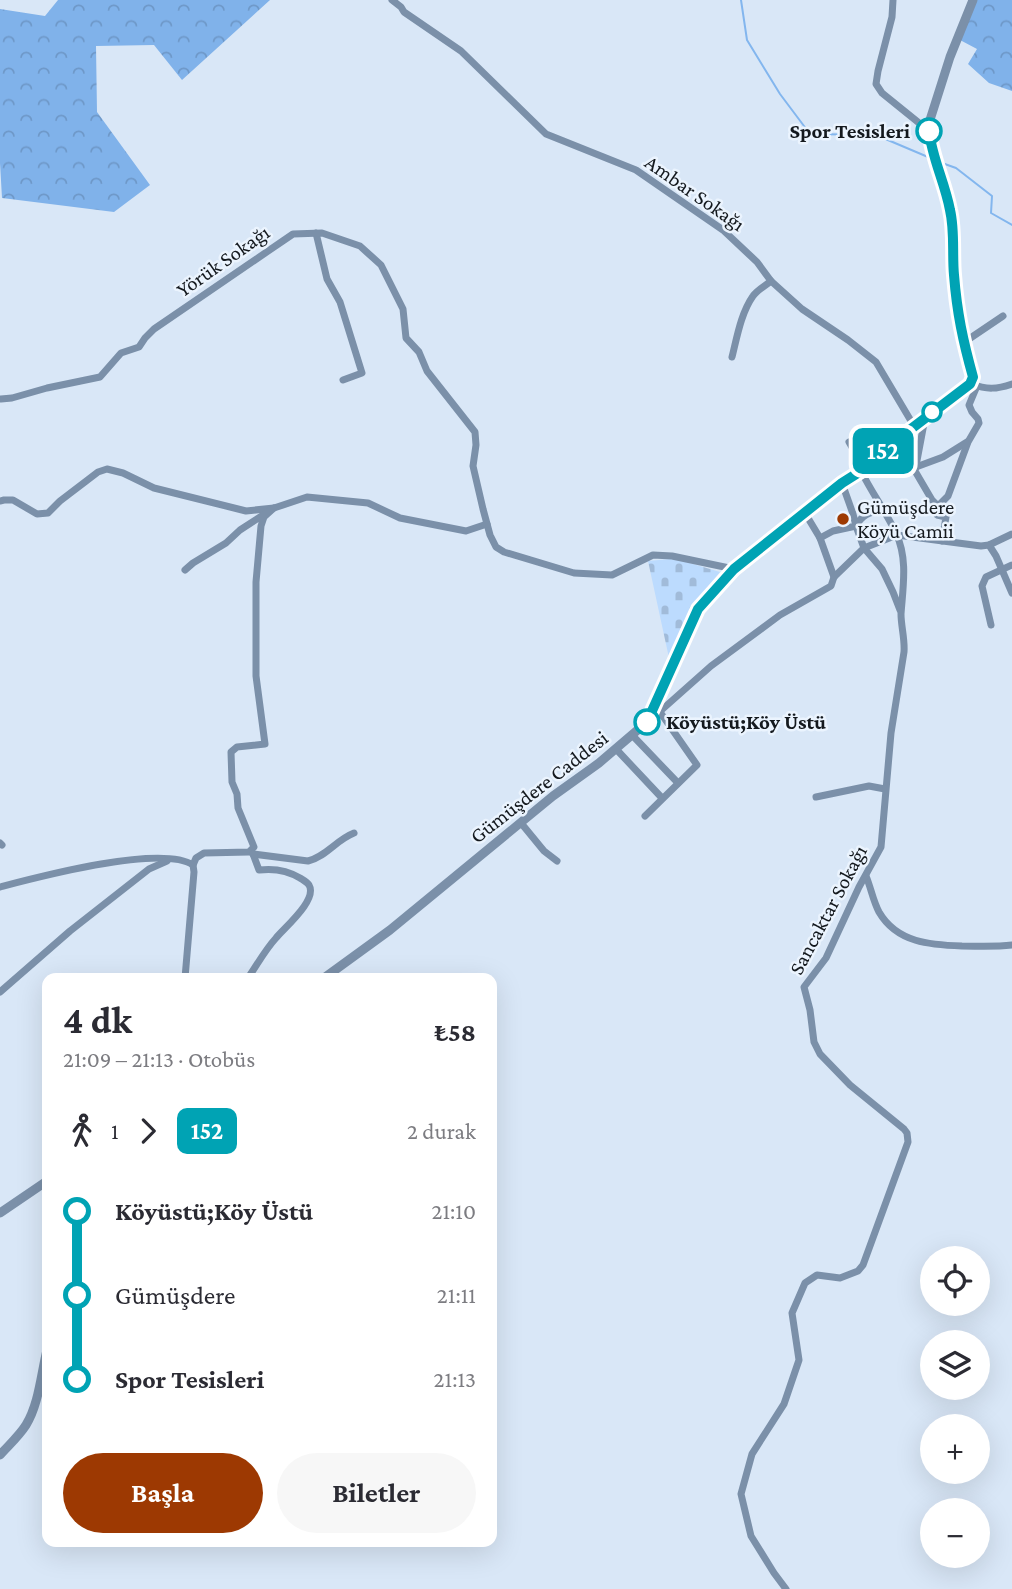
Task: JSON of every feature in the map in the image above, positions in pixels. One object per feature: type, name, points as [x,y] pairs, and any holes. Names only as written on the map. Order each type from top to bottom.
[{"type":"street","name":"Ambar Sokağı","points":[[391,0],[461,51],[547,134],[636,170],[723,230],[757,262],[771,281],[802,309],[876,362],[914,426]]},
{"type":"street","points":[[893,0],[892,17],[876,84],[882,93],[929,131]]},
{"type":"street","points":[[942,541],[946,517],[937,515],[938,506],[948,496],[968,442],[979,423],[970,405],[973,377],[963,343],[956,299],[950,209],[935,159],[929,123],[950,57],[973,0]]},
{"type":"street","points":[[316,233],[327,278],[340,302],[362,373],[343,380]]},
{"type":"street","name":"Yörük Sokağı","points":[[1,399],[100,377],[121,354],[139,347],[154,329],[293,234],[322,233],[360,246],[381,264],[403,309],[407,338],[419,352],[428,371],[475,432],[473,466],[490,536],[496,547],[504,552],[574,573],[612,575],[653,555],[672,556],[734,569]]},
{"type":"street","points":[[732,357],[742,321],[754,293],[771,281]]},
{"type":"street","points":[[963,343],[1003,316]]},
{"type":"street","points":[[973,385],[985,389],[1012,384]]},
{"type":"street","name":"Gümüşdere Caddesi","points":[[331,973],[390,930],[553,796],[633,736],[647,722],[698,609],[734,569],[842,483],[863,470],[925,417],[973,385]]},
{"type":"street","points":[[925,417],[915,471],[938,506]]},
{"type":"street","name":"Sancaktar Sokağı","points":[[786,1589],[751,1536],[741,1494],[752,1454],[784,1404],[799,1360],[792,1313],[805,1283],[817,1275],[841,1278],[858,1271],[863,1265],[908,1142],[904,1129],[850,1085],[820,1054],[814,1042],[804,987],[826,958],[881,847],[891,733],[905,642],[901,616],[904,565],[897,535],[849,442]]},
{"type":"street","points":[[916,467],[943,457],[968,442]]},
{"type":"street","points":[[886,448],[916,467]]},
{"type":"street","points":[[0,501],[13,500],[37,514],[48,513],[60,500],[98,472],[107,469],[154,488],[246,511],[274,508],[307,497],[368,503],[400,518],[466,531],[487,524]]},
{"type":"street","points":[[842,483],[864,548],[882,569],[901,616]]},
{"type":"street","points":[[185,570],[274,508]]},
{"type":"street","points":[[251,853],[254,847],[238,808],[237,794],[232,782],[231,752],[237,747],[265,744],[256,676],[256,582],[261,526],[264,517],[274,508]]},
{"type":"street","points":[[820,538],[833,531],[856,526],[861,517],[882,510]]},
{"type":"street","points":[[805,513],[820,538],[835,578]]},
{"type":"street","points":[[647,722],[711,666],[761,629],[831,586],[835,578],[864,548],[897,535],[989,545],[1012,534]]},
{"type":"street","points":[[989,545],[1012,593]]},
{"type":"street","points":[[991,625],[982,586],[986,577],[1012,565]]},
{"type":"street","points":[[645,816],[697,765],[660,712]]},
{"type":"street","points":[[633,736],[678,783]]},
{"type":"street","points":[[617,749],[662,798]]},
{"type":"street","points":[[816,797],[869,786],[885,789]]},
{"type":"street","points":[[521,823],[544,851],[557,861]]},
{"type":"street","points":[[185,973],[193,865],[196,858],[204,853],[251,853],[308,861],[328,852],[344,837],[354,833]]},
{"type":"street","points":[[251,853],[259,870],[283,869],[308,883],[310,889],[310,895],[301,910],[267,948],[251,973]]},
{"type":"street","points":[[0,887],[125,860],[174,859],[193,865]]},
{"type":"street","points":[[0,992],[70,931],[149,869],[174,859]]},
{"type":"street","points":[[866,876],[880,914],[899,932],[916,941],[933,945],[1012,945]]},
{"type":"street","points":[[0,1213],[42,1184]]},
{"type":"street","points":[[0,1455],[29,1418],[42,1372]]},
{"type":"green space","points":[[58,0],[270,0],[182,80],[154,45],[96,46],[97,112],[150,185],[114,212],[2,198],[0,9],[45,16]]},
{"type":"green space","points":[[977,0],[1012,0],[1012,91],[989,83],[968,64],[977,49],[960,40]]},
{"type":"green space","points":[[670,559],[720,572],[692,607],[669,658],[648,561]]},
{"type":"waterway","points":[[741,0],[747,40],[780,94],[810,134],[876,135],[928,157]]},
{"type":"waterway","points":[[942,163],[956,168],[992,196],[991,213],[1012,225]]},
{"type":"bus line","name":"152","points":[[647,722],[698,609],[734,569],[970,384],[973,377],[958,322],[952,248],[953,227],[929,131]]},
{"type":"place","name":"Spor Tesisleri","points":[[929,131]]},
{"type":"place","name":"Gümüşdere Köyü Camii","points":[[843,519]]},
{"type":"place","name":"Köyüstü;Köy Üstü","points":[[647,722]]}]
